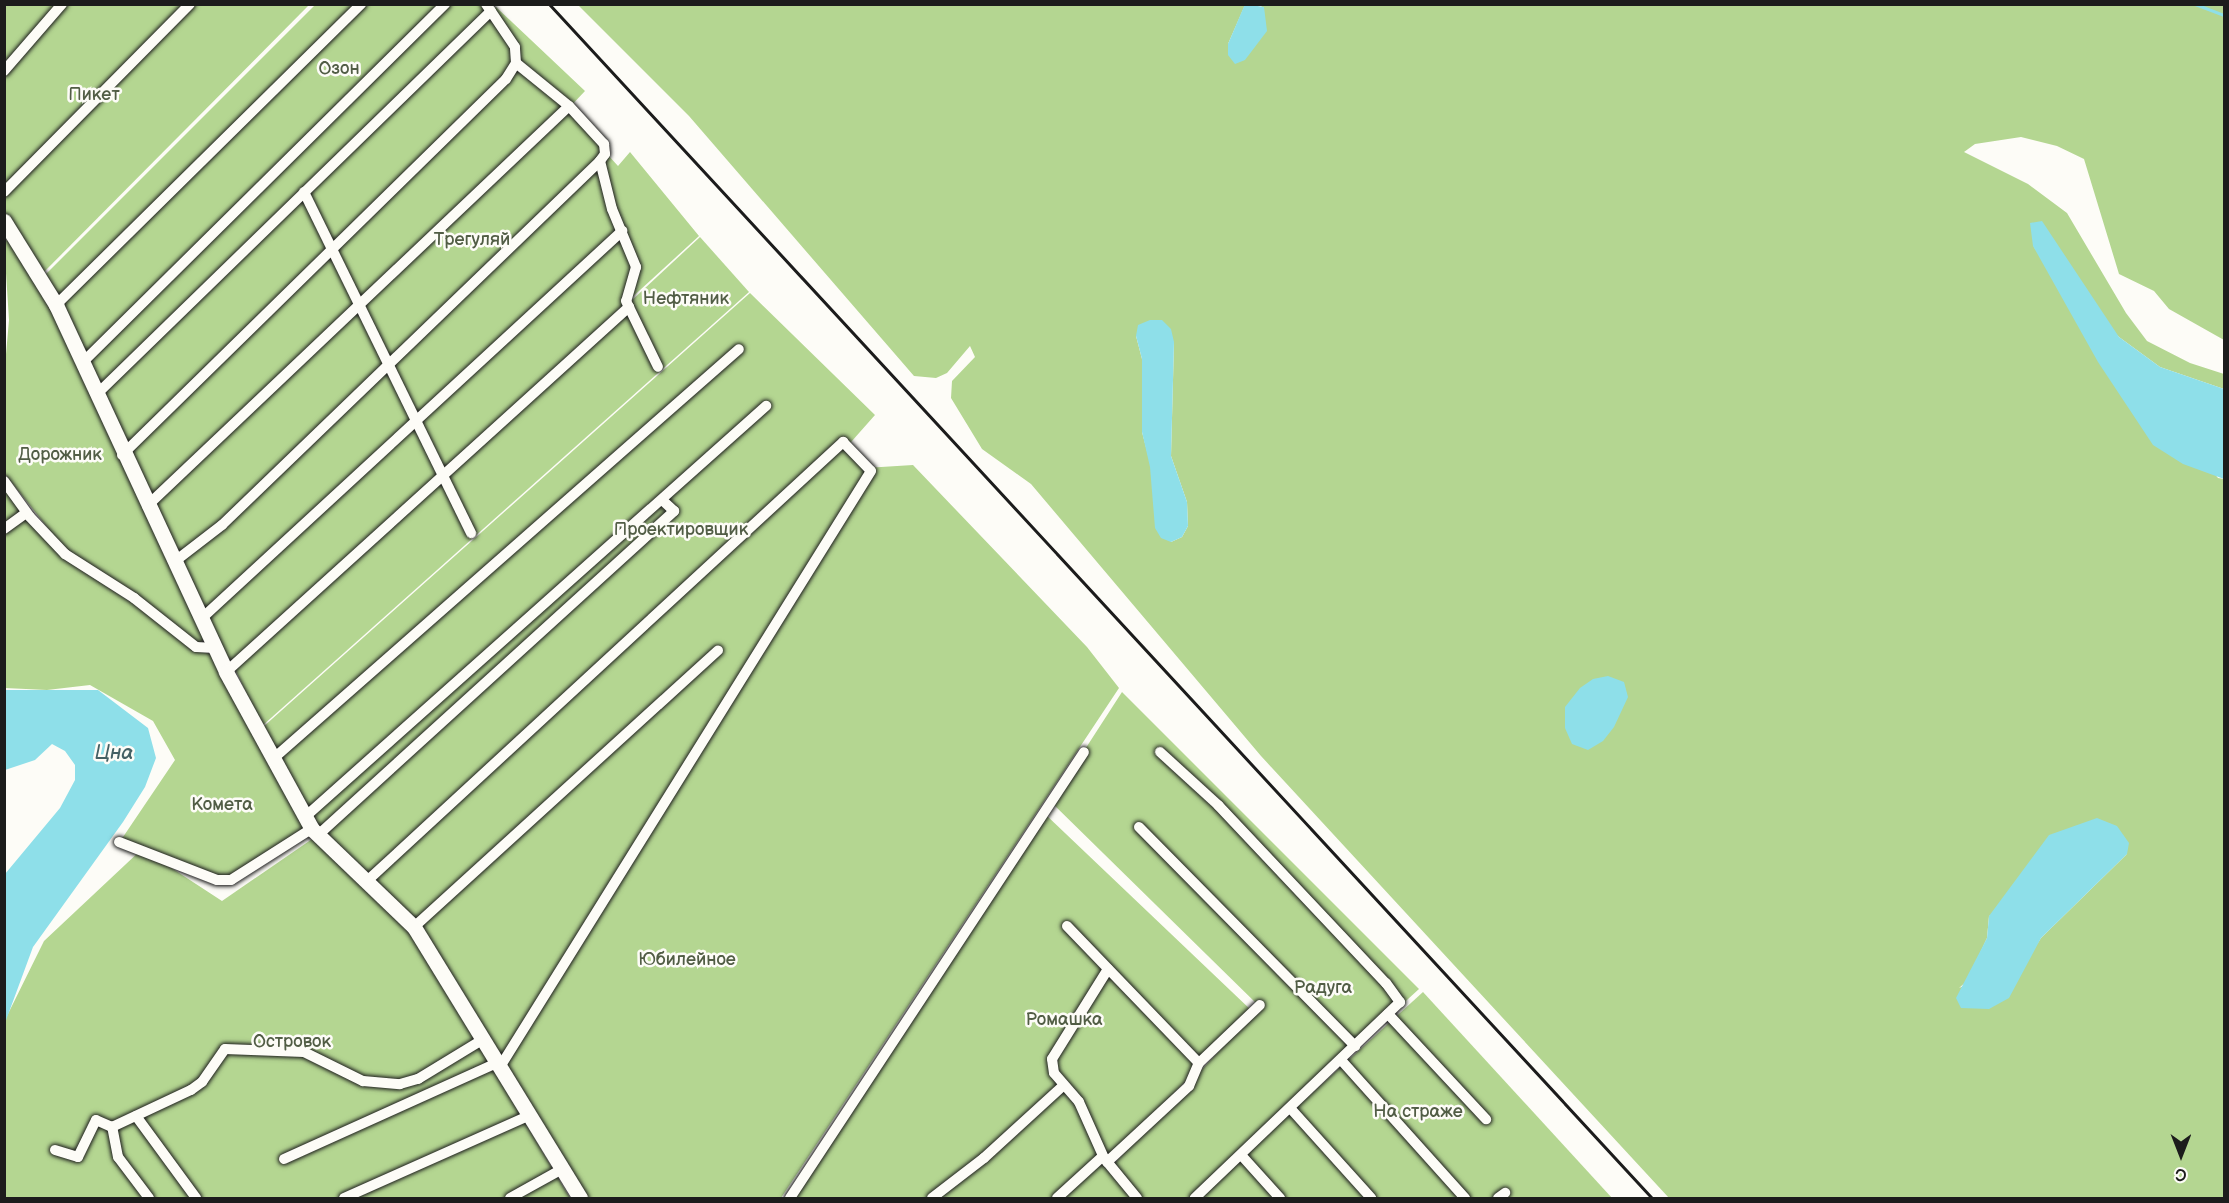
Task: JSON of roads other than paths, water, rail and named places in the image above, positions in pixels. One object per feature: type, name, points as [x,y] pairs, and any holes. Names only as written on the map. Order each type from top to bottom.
[{"type":"street","points":[[4,70],[62,4]]},
{"type":"street","points":[[4,192],[190,4]]},
{"type":"street","points":[[56,305],[361,4]]},
{"type":"street","points":[[82,363],[445,4]]},
{"type":"street","points":[[98,393],[489,8],[510,35],[516,63],[569,106],[604,144],[605,154],[600,161],[222,525],[174,562]]},
{"type":"street","points":[[122,455],[506,79],[516,63]]},
{"type":"street","points":[[147,506],[569,106]]},
{"type":"street","points":[[600,161],[612,209],[636,267],[626,301],[658,367]]},
{"type":"street","points":[[304,192],[471,532]]},
{"type":"street","points":[[4,221],[56,305],[98,393],[122,455],[226,672],[311,827],[414,927],[580,1198]]},
{"type":"street","points":[[201,619],[622,231]]},
{"type":"street","points":[[226,672],[629,307]]},
{"type":"street","points":[[274,758],[739,349]]},
{"type":"street","points":[[311,827],[766,406]]},
{"type":"street","points":[[284,1159],[498,1065],[871,471],[843,442],[367,881]]},
{"type":"street","points":[[4,481],[26,513],[65,554],[91,573],[134,598],[196,647],[215,648]]},
{"type":"street","points":[[119,842],[217,880],[231,880],[311,827],[674,511],[662,500]]},
{"type":"street","points":[[4,529],[26,513]]},
{"type":"street","points":[[414,927],[718,650]]},
{"type":"street","points":[[790,1198],[1084,752]]},
{"type":"street","points":[[1160,752],[1218,805],[1386,982],[1400,1002],[1242,1156],[1195,1198]]},
{"type":"street","points":[[1139,827],[1355,1046]]},
{"type":"street","points":[[1067,926],[1199,1063]]},
{"type":"street","points":[[1108,969],[1052,1059],[1054,1073],[1078,1102],[1105,1159],[1137,1198]]},
{"type":"street","points":[[1057,1198],[1189,1086],[1199,1063],[1260,1005]]},
{"type":"street","points":[[1388,1014],[1486,1119]]},
{"type":"street","points":[[112,1128],[202,1082],[225,1049],[304,1052],[363,1081],[400,1084],[417,1079],[482,1040]]},
{"type":"street","points":[[1341,1060],[1465,1198]]},
{"type":"street","points":[[932,1198],[984,1158],[1064,1085]]},
{"type":"street","points":[[1291,1109],[1371,1198]]},
{"type":"street","points":[[344,1198],[530,1115]]},
{"type":"street","points":[[136,1116],[195,1198]]},
{"type":"street","points":[[55,1150],[78,1157],[96,1120],[103,1120],[112,1128],[118,1157],[149,1198]]},
{"type":"street","points":[[1242,1156],[1280,1198]]},
{"type":"street","points":[[510,1198],[562,1169]]},
{"type":"water","points":[[1245,4],[1264,7],[1267,31],[1245,60],[1235,64],[1228,55],[1228,44]]},
{"type":"water","points":[[2042,221],[2119,337],[2160,367],[2224,389],[2224,479],[2183,464],[2153,445],[2098,362],[2033,246],[2030,223]]},
{"type":"water","points":[[1150,320],[1162,320],[1171,329],[1174,342],[1171,456],[1187,502],[1188,526],[1182,537],[1171,542],[1161,538],[1155,528],[1150,467],[1142,432],[1142,359],[1136,336],[1138,325]]},
{"type":"water","points":[[1608,676],[1624,682],[1628,697],[1614,727],[1603,741],[1588,750],[1572,744],[1565,728],[1565,707],[1580,688],[1593,679]]},
{"type":"water","name":"Цна","points":[[5,690],[98,690],[148,728],[156,758],[145,787],[123,822],[33,947],[5,1023],[5,874],[60,808],[75,780],[75,765],[65,751],[52,744],[35,760],[5,770]]},
{"type":"water","points":[[2097,818],[2117,826],[2129,843],[2127,854],[2041,938],[2009,998],[1989,1009],[1961,1008],[1956,998],[1987,938],[1989,916],[2049,835]]},
{"type":"waterway","points":[[2195,4],[2224,15]]},
{"type":"railway","points":[[549,4],[1652,1198]]},
{"type":"park label","name":"Озон","points":[[339,69]]},
{"type":"park label","name":"Пикет","points":[[94,95]]},
{"type":"park label","name":"Трегуляй","points":[[472,240]]},
{"type":"park label","name":"Нефтяник","points":[[686,299]]},
{"type":"park label","name":"Дорожник","points":[[60,455]]},
{"type":"park label","name":"Проектировщик","points":[[681,530]]},
{"type":"park label","name":"Комета","points":[[222,805]]},
{"type":"park label","name":"Юбилейное","points":[[687,960]]},
{"type":"park label","name":"Радуга","points":[[1323,988]]},
{"type":"park label","name":"Ромашка","points":[[1064,1020]]},
{"type":"park label","name":"Островок","points":[[292,1042]]},
{"type":"park label","name":"На страже","points":[[1418,1112]]}]
